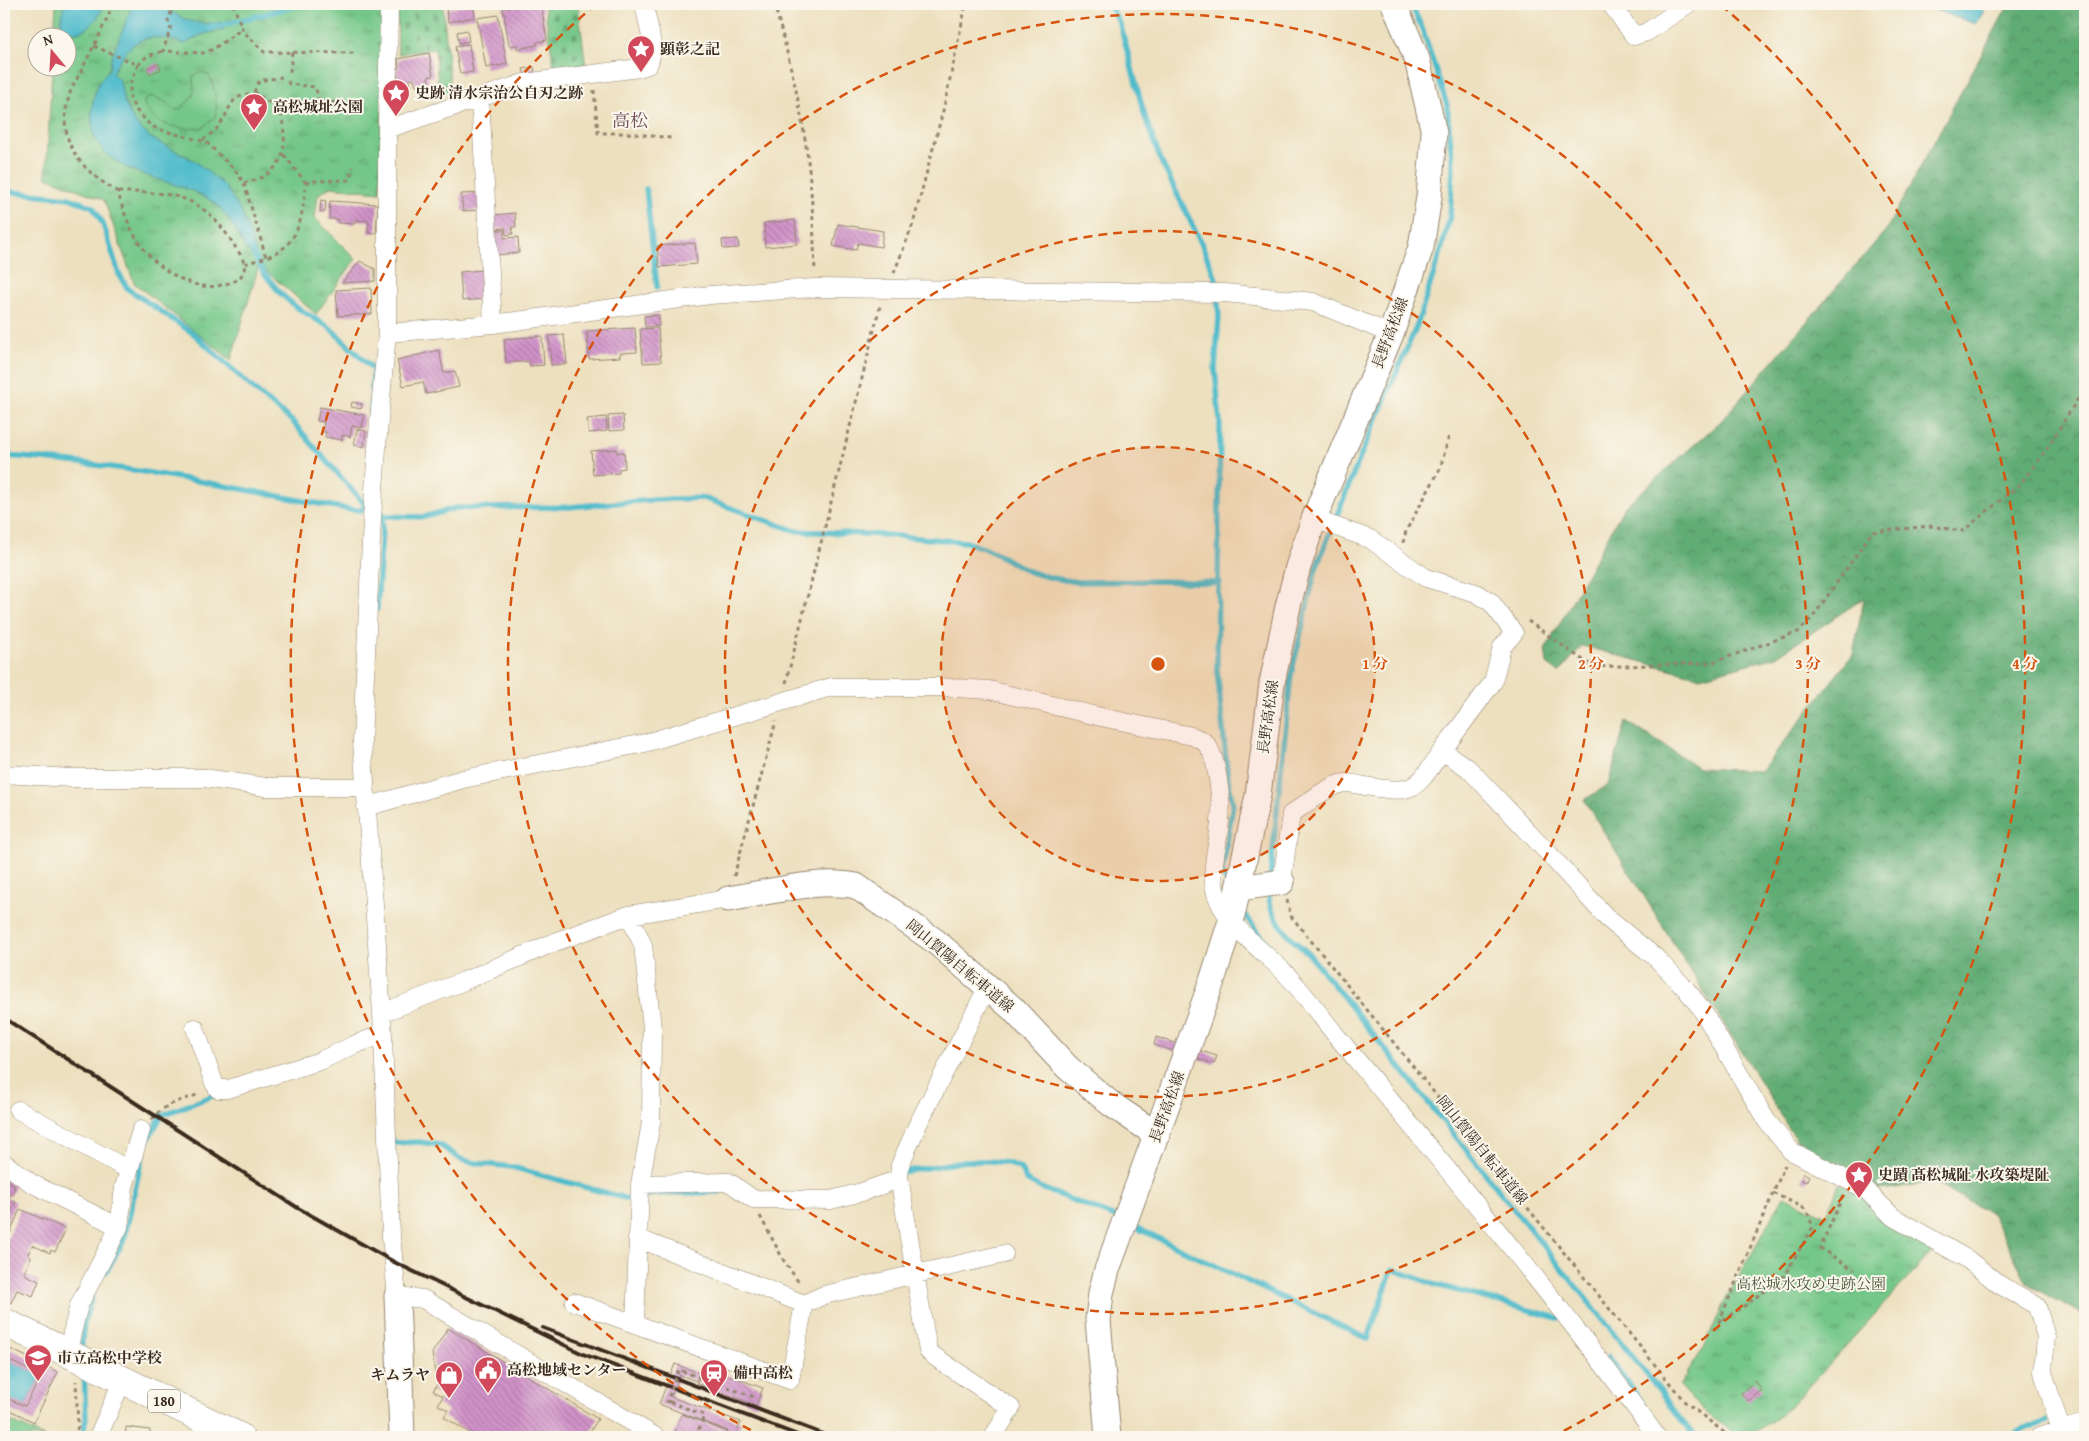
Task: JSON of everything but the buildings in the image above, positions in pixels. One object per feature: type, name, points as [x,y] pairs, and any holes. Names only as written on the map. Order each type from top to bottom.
[{"type":"highway","name":"180","points":[[4,1322],[240,1437]]},
{"type":"main road","name":"長野高松線","points":[[1108,1437],[1099,1344],[1099,1308],[1107,1270],[1211,984],[1231,921],[1264,884],[1258,795],[1274,674],[1288,606],[1324,523],[1421,247],[1429,197],[1434,133],[1418,59],[1394,4]]},
{"type":"main road","name":"岡山賀陽自転車道線","points":[[728,899],[820,884],[842,883],[856,886],[935,941],[988,986],[1068,1068],[1111,1104],[1157,1135]]},
{"type":"main road","points":[[397,1296],[402,1437]]},
{"type":"street","points":[[389,4],[387,333],[373,509],[362,742],[365,787],[370,806],[386,1011],[383,1034],[391,1236],[397,1296],[423,1299],[656,1437]]},
{"type":"street","points":[[387,129],[524,83],[639,68],[648,65],[652,57],[652,48],[644,4]]},
{"type":"street","points":[[1611,4],[1634,36],[1647,32],[1688,4]]},
{"type":"street","points":[[480,98],[493,324]]},
{"type":"street","points":[[387,333],[493,324],[710,295],[814,288],[1225,293],[1313,302],[1391,334]]},
{"type":"street","points":[[1264,884],[1291,814],[1335,786],[1345,783],[1387,790],[1405,790],[1417,784],[1493,682],[1502,646],[1514,633],[1490,602],[1476,593],[1426,578],[1370,539],[1324,523]]},
{"type":"street","points":[[370,806],[463,779],[645,743],[832,688],[938,687],[989,690],[1101,717],[1177,732],[1204,742],[1212,754],[1220,800],[1220,821],[1213,870],[1214,886],[1220,904],[1231,921],[1286,974],[1465,1192],[1565,1317],[1657,1437]]},
{"type":"street","points":[[1442,751],[1468,768],[1608,919],[1655,957],[1685,988],[1701,1008],[1766,1120],[1791,1151],[1865,1189],[1893,1217],[1967,1260],[2000,1285],[2037,1306],[2046,1337],[2043,1372],[2061,1430]]},
{"type":"street","points":[[4,774],[71,778],[204,778],[266,788],[365,787]]},
{"type":"street","points":[[386,1011],[464,981],[554,942],[629,915],[728,899]]},
{"type":"street","points":[[629,915],[643,945],[652,1028],[651,1123],[640,1192],[635,1324]]},
{"type":"street","points":[[988,986],[918,1124],[899,1176],[928,1351],[1011,1408],[993,1437]]},
{"type":"street","points":[[195,1028],[214,1083],[218,1089],[228,1089],[288,1073],[383,1034]]},
{"type":"street","points":[[18,1110],[129,1170]]},
{"type":"street","points":[[77,1358],[79,1305],[116,1233],[124,1187],[141,1130]]},
{"type":"street","points":[[4,1163],[31,1183],[116,1233]]},
{"type":"street","points":[[640,1192],[729,1182],[753,1199],[831,1200],[862,1192],[899,1176]]},
{"type":"street","points":[[637,1238],[809,1302],[824,1295],[1004,1254]]},
{"type":"street","points":[[574,1302],[790,1380],[809,1302]]},
{"type":"street","points":[[98,1437],[122,1381]]},
{"type":"street","points":[[2040,1437],[2085,1423]]},
{"type":"path","points":[[113,4],[69,97],[66,133],[70,145],[79,161],[96,180],[118,192],[168,194],[191,200],[210,214],[228,235],[245,264],[245,271],[234,282],[213,288],[200,287],[185,281],[160,264],[144,249],[123,212],[118,192]]},
{"type":"path","points":[[163,51],[171,27],[168,21],[174,4]]},
{"type":"path","points":[[232,4],[242,29],[264,52],[356,53]]},
{"type":"path","points":[[774,4],[799,111],[810,180],[814,288]]},
{"type":"path","points":[[822,540],[884,290],[898,264],[913,224],[944,106],[966,4]]},
{"type":"path","points":[[242,29],[213,49],[203,53],[163,51],[147,56],[138,65],[130,84],[130,98],[143,119],[150,126],[203,140],[221,154],[244,183],[264,258]]},
{"type":"path","points":[[94,46],[138,65]]},
{"type":"path","points":[[290,72],[292,52]]},
{"type":"path","points":[[592,74],[598,133],[627,133],[671,138]]},
{"type":"path","points":[[203,140],[221,124],[233,100],[254,92],[259,81],[282,77]]},
{"type":"path","points":[[288,81],[289,84],[296,86],[315,87],[320,102]]},
{"type":"path","points":[[254,92],[281,110]]},
{"type":"path","points":[[281,110],[291,102],[355,103]]},
{"type":"path","points":[[244,183],[266,175],[284,155],[285,147],[281,110]]},
{"type":"path","points":[[245,264],[277,253],[287,245],[297,231],[302,215],[306,183],[284,155]]},
{"type":"path","points":[[306,183],[349,180],[353,167]]},
{"type":"path","points":[[1514,633],[1527,621],[1593,667],[1711,663],[1798,632],[1813,617],[1872,532],[1931,526],[1963,531],[2019,485],[2044,452],[2085,387]]},
{"type":"path","points":[[1406,531],[1440,470],[1448,436]]},
{"type":"path","name":"岡山賀陽自転車道線","points":[[1264,884],[1684,1402],[1730,1437]]},
{"type":"path","points":[[141,1130],[148,1127],[158,1111],[179,1101],[218,1089]]},
{"type":"path","points":[[1773,1193],[1807,1211],[1813,1227],[1784,1276],[1743,1307],[1719,1322],[1773,1193],[1791,1151]]},
{"type":"path","points":[[1849,1182],[1820,1248],[1854,1270]]},
{"type":"path","points":[[753,1199],[784,1261],[809,1302]]},
{"type":"path","points":[[74,1437],[78,1427],[77,1358]]},
{"type":"path","points":[[696,1437],[704,1415],[667,1401],[678,1369],[754,1398]]},
{"type":"green space","name":"高松城址公園","points":[[56,4],[283,4],[285,10],[310,4],[385,4],[380,192],[330,187],[318,195],[315,218],[356,259],[316,314],[259,265],[231,360],[134,283],[104,200],[46,177],[51,78],[78,78],[78,28],[55,28]]},
{"type":"green space","points":[[397,4],[456,4],[443,6],[451,93],[439,95],[435,49],[398,54]]},
{"type":"green space","points":[[544,4],[578,4],[586,68],[555,73]]},
{"type":"green space","points":[[2009,4],[2085,4],[2085,1316],[2028,1284],[1991,1213],[1933,1182],[1881,1190],[1802,1149],[1584,800],[1608,785],[1626,721],[1699,768],[1761,771],[1853,654],[1864,598],[1776,657],[1700,677],[1582,646],[1559,673],[1547,664],[1545,650],[1624,507],[1721,421],[1886,230]]},
{"type":"green space","points":[[200,72],[209,75],[216,100],[215,117],[202,128],[168,125],[160,122],[147,111],[144,103],[146,99],[152,96],[164,101],[174,110],[180,109],[192,97],[194,91],[193,76]]},
{"type":"green space","name":"高松城水攻め史跡公園","points":[[1839,1184],[1859,1190],[1887,1221],[1933,1251],[1784,1413],[1748,1436],[1738,1437],[1701,1409],[1679,1386],[1705,1346],[1723,1305],[1784,1196],[1826,1216]]},
{"type":"green space","points":[[4,1418],[44,1437],[4,1437]]},
{"type":"water","points":[[64,4],[104,4],[94,22],[83,30],[78,32],[78,28],[62,28],[61,20]]},
{"type":"water","points":[[132,4],[164,4],[177,15],[190,21],[198,23],[222,22],[224,29],[201,35],[185,44],[160,38],[141,40],[126,51],[112,73],[120,81],[124,101],[131,116],[140,128],[151,138],[195,161],[225,186],[242,213],[256,252],[250,253],[247,251],[227,216],[210,200],[193,191],[152,178],[115,161],[102,149],[93,132],[92,109],[94,96],[98,84],[109,69]]},
{"type":"water","points":[[1916,4],[1982,4],[1983,13],[1976,24]]},
{"type":"water","points":[[4,1358],[41,1376],[25,1406],[4,1397]]},
{"type":"waterway","points":[[223,25],[303,4]]},
{"type":"waterway","points":[[1109,4],[1120,24],[1145,117],[1161,161],[1202,245],[1216,279],[1219,317],[1215,369],[1220,422],[1217,669],[1228,780],[1233,804],[1222,873],[1226,881]]},
{"type":"waterway","points":[[1270,879],[1291,675],[1316,568],[1361,455],[1417,325],[1441,251],[1450,215],[1453,169],[1447,105],[1422,28],[1411,4]]},
{"type":"waterway","points":[[646,189],[657,287]]},
{"type":"waterway","points":[[4,191],[69,198],[93,207],[103,224],[119,274],[128,289],[194,334],[258,393],[292,421],[366,506],[387,516],[424,517],[456,508],[568,507],[703,498],[796,531],[885,535],[966,542],[989,550],[1030,572],[1052,578],[1078,582],[1160,581],[1219,583]]},
{"type":"waterway","points":[[253,253],[263,272],[280,293],[296,307],[330,328],[373,369],[371,418]]},
{"type":"waterway","points":[[4,456],[47,459],[133,470],[347,509],[361,510],[366,506],[366,502]]},
{"type":"waterway","points":[[377,609],[383,514]]},
{"type":"waterway","points":[[1269,890],[1271,908],[1287,934],[1308,953],[1661,1392],[1695,1437]]},
{"type":"waterway","points":[[1245,915],[1273,951]]},
{"type":"waterway","points":[[145,1144],[162,1115],[215,1095]]},
{"type":"waterway","points":[[393,1140],[394,1143],[419,1142],[440,1145],[462,1160],[512,1167],[628,1199],[653,1194],[719,1192]]},
{"type":"waterway","points":[[124,1240],[143,1153]]},
{"type":"waterway","points":[[902,1172],[966,1161],[1008,1163],[1020,1168],[1026,1180],[1039,1187],[1115,1217]]},
{"type":"waterway","points":[[1137,1228],[1368,1339],[1392,1269],[1433,1284],[1558,1318],[1563,1317]]},
{"type":"waterway","points":[[106,1272],[124,1240],[116,1236]]},
{"type":"waterway","points":[[82,1352],[84,1324],[92,1298]]},
{"type":"waterway","points":[[1608,1357],[1668,1437]]},
{"type":"waterway","points":[[82,1437],[86,1418],[84,1371]]},
{"type":"waterway","points":[[2012,1437],[2047,1421]]},
{"type":"railway","points":[[4,1018],[298,1208],[394,1262],[583,1354],[803,1437]]},
{"type":"railway","points":[[543,1328],[831,1437]]},
{"type":"place","name":"顕彰之記","points":[[641,73]]},
{"type":"place","name":"史跡 清水宗治公自刃之跡","points":[[396,117]]},
{"type":"place","name":"高松城址公園","points":[[254,131]]},
{"type":"place","name":"史蹟 髙松城阯 水攻築堤阯","points":[[1859,1199]]},
{"type":"place","name":"市立高松中学校","points":[[38,1382]]},
{"type":"place","name":"高松地域センター","points":[[488,1394]]},
{"type":"place","name":"備中高松","points":[[714,1397]]},
{"type":"place","name":"キムラヤ","points":[[449,1399]]},
{"type":"district","name":"高松","points":[[630,121]]}]
